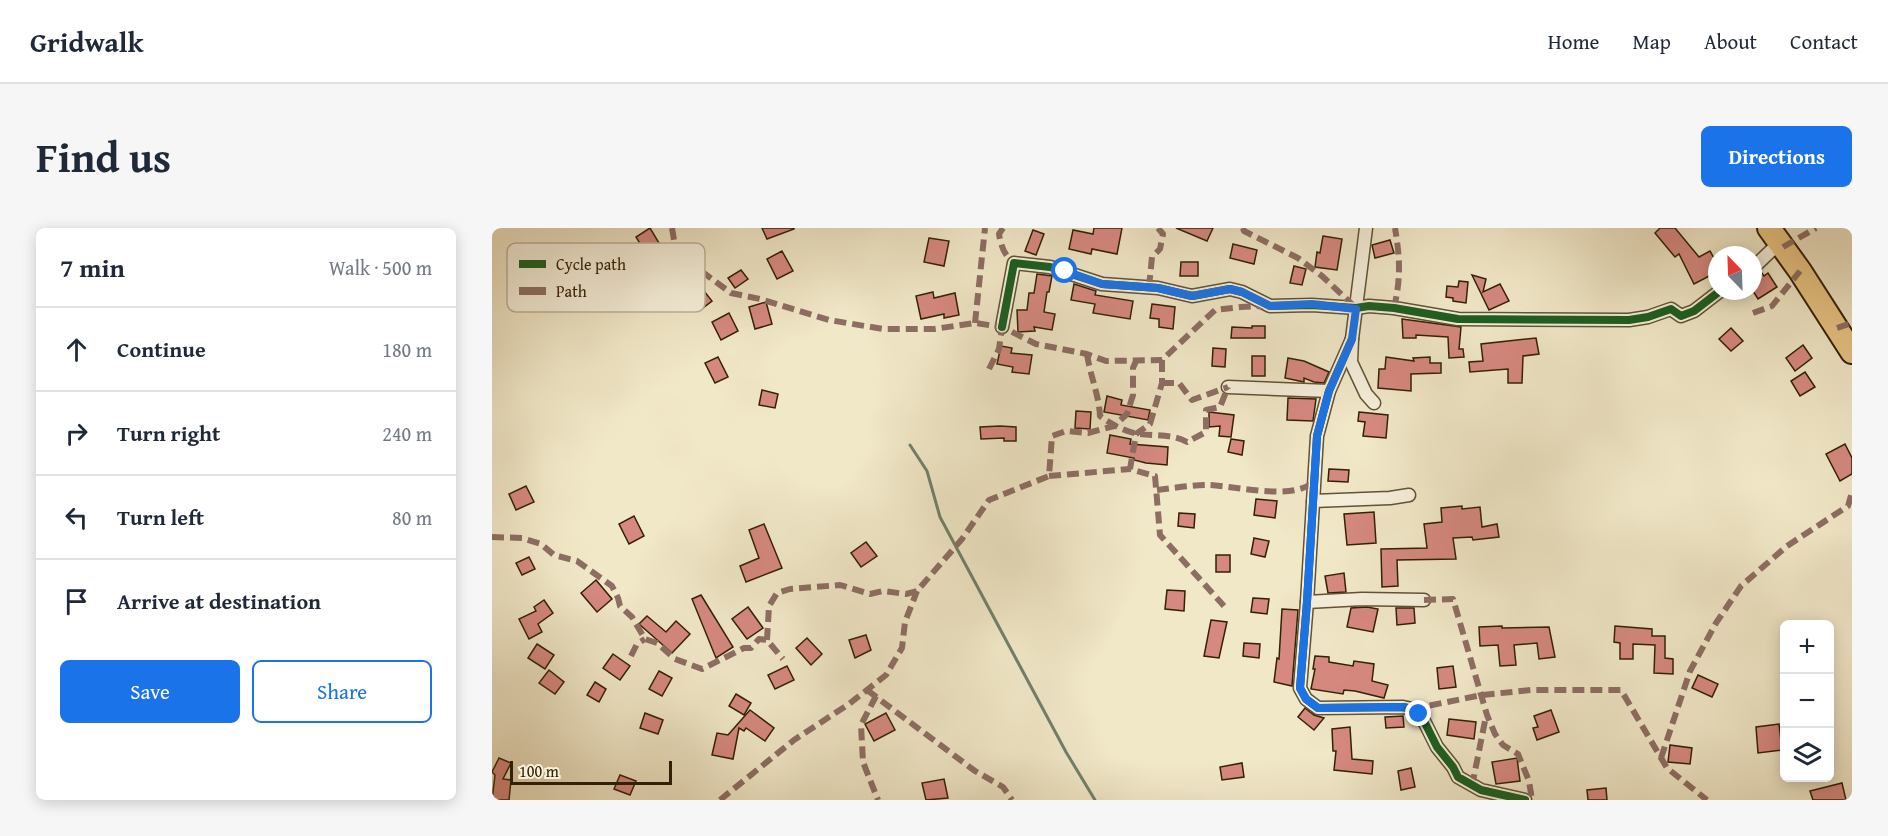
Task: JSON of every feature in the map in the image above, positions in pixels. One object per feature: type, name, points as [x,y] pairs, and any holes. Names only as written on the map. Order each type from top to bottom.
[{"type":"highway","points":[[1774,235],[1852,352]]},
{"type":"street","points":[[1366,228],[1351,362],[1366,394],[1374,403]]},
{"type":"street","points":[[1762,254],[1774,235]]},
{"type":"street","points":[[1002,327],[1014,263],[1050,267],[1090,281],[1111,285],[1158,288],[1192,296],[1230,289],[1242,292],[1270,306],[1312,304],[1356,309],[1369,306],[1458,319],[1629,320],[1648,317],[1671,309],[1681,316],[1708,300]]},
{"type":"street","points":[[1352,339],[1329,391],[1317,436],[1300,688],[1310,703],[1325,709],[1340,707],[1412,709],[1425,723],[1437,747],[1458,777],[1481,790],[1525,800]]},
{"type":"street","points":[[1228,387],[1329,391]]},
{"type":"street","points":[[1313,501],[1390,498],[1409,495]]},
{"type":"street","points":[[1307,602],[1362,598],[1424,600]]},
{"type":"building","points":[[650,228],[659,243],[640,243],[636,237]]},
{"type":"building","points":[[762,228],[794,228],[794,229],[767,239]]},
{"type":"building","points":[[1094,228],[1122,228],[1117,254],[1092,249],[1091,254],[1069,249],[1073,230],[1093,234]]},
{"type":"building","points":[[1176,228],[1213,228],[1207,241]]},
{"type":"building","points":[[1660,228],[1675,228],[1699,257],[1708,252],[1708,277],[1694,284],[1679,254],[1675,257],[1655,233]]},
{"type":"building","points":[[1033,230],[1044,234],[1036,255],[1025,251]]},
{"type":"building","points":[[1323,236],[1342,239],[1337,270],[1315,267],[1317,252],[1320,253]]},
{"type":"building","points":[[929,238],[949,241],[944,266],[924,262]]},
{"type":"building","points":[[1390,240],[1394,253],[1375,258],[1372,245]]},
{"type":"building","points":[[1233,244],[1257,250],[1254,264],[1230,258]]},
{"type":"building","points":[[782,251],[793,271],[777,279],[767,259]]},
{"type":"building","points":[[1181,262],[1198,262],[1198,276],[1180,276]]},
{"type":"building","points":[[1294,266],[1306,269],[1302,285],[1290,283]]},
{"type":"building","points":[[741,270],[748,279],[735,288],[728,278]]},
{"type":"building","points":[[1762,273],[1764,276],[1768,273],[1777,287],[1762,296]]},
{"type":"building","points":[[1037,274],[1052,276],[1044,312],[1055,314],[1052,330],[1034,327],[1035,331],[1018,332],[1017,310],[1027,310],[1029,293],[1034,293]]},
{"type":"building","points":[[1472,275],[1486,279],[1483,292],[1500,284],[1509,301],[1489,310]]},
{"type":"building","points":[[1459,281],[1468,282],[1466,303],[1453,301],[1453,298],[1446,297],[1447,286],[1458,287]]},
{"type":"building","points":[[1074,284],[1096,291],[1095,295],[1133,301],[1130,319],[1093,313],[1095,304],[1071,300]]},
{"type":"building","points":[[705,292],[712,301],[705,306]]},
{"type":"building","points":[[933,292],[934,298],[955,293],[959,315],[944,318],[944,314],[921,319],[916,296]]},
{"type":"building","points":[[766,302],[772,324],[755,329],[749,307]]},
{"type":"building","points":[[1152,304],[1175,307],[1173,329],[1159,327],[1159,319],[1150,318]]},
{"type":"building","points":[[729,313],[738,331],[721,340],[712,322]]},
{"type":"building","points":[[1402,319],[1461,327],[1459,349],[1463,349],[1464,357],[1449,358],[1448,337],[1416,335],[1416,338],[1403,338]]},
{"type":"building","points":[[1252,326],[1265,326],[1265,338],[1231,338],[1232,327],[1252,328]]},
{"type":"building","points":[[1731,328],[1743,341],[1731,351],[1719,339]]},
{"type":"building","points":[[1536,338],[1539,354],[1523,356],[1522,383],[1508,383],[1508,369],[1470,372],[1469,362],[1483,361],[1481,344]]},
{"type":"building","points":[[1803,345],[1812,358],[1795,371],[1786,358]]},
{"type":"building","points":[[1001,346],[1012,348],[1011,353],[1032,355],[1029,374],[1012,372],[1013,367],[997,364]]},
{"type":"building","points":[[1213,348],[1226,349],[1225,367],[1212,366]]},
{"type":"building","points":[[1252,356],[1265,356],[1265,376],[1252,376]]},
{"type":"building","points":[[718,357],[728,377],[715,383],[705,363]]},
{"type":"building","points":[[1386,357],[1414,361],[1413,358],[1430,357],[1430,363],[1441,363],[1441,373],[1411,374],[1411,391],[1378,388],[1379,369],[1385,369]]},
{"type":"building","points":[[1288,358],[1304,361],[1329,372],[1324,383],[1304,378],[1304,382],[1285,378]]},
{"type":"building","points":[[1805,372],[1815,387],[1800,396],[1791,381]]},
{"type":"building","points":[[762,390],[778,394],[775,408],[759,405]]},
{"type":"building","points":[[1107,396],[1122,400],[1121,405],[1150,410],[1148,420],[1104,412]]},
{"type":"building","points":[[1288,398],[1316,399],[1313,421],[1287,420]]},
{"type":"building","points":[[1076,411],[1091,412],[1090,429],[1075,428]]},
{"type":"building","points":[[1209,412],[1234,415],[1231,437],[1219,436],[1220,426],[1209,427]]},
{"type":"building","points":[[1359,412],[1388,415],[1386,438],[1363,436],[1365,422],[1358,421]]},
{"type":"building","points":[[980,427],[1016,427],[1016,441],[1004,441],[1004,438],[981,439]]},
{"type":"building","points":[[1110,435],[1131,439],[1130,444],[1168,447],[1167,465],[1146,463],[1134,460],[1134,458],[1107,453]]},
{"type":"building","points":[[1231,439],[1244,441],[1242,455],[1228,452]]},
{"type":"building","points":[[1845,444],[1852,458],[1852,474],[1840,481],[1826,454]]},
{"type":"building","points":[[1329,469],[1349,470],[1348,482],[1328,481]]},
{"type":"building","points":[[526,486],[534,502],[516,510],[509,494]]},
{"type":"building","points":[[1256,499],[1277,501],[1275,518],[1254,515]]},
{"type":"building","points":[[1462,506],[1462,509],[1480,507],[1482,527],[1497,524],[1499,537],[1473,540],[1472,537],[1453,538],[1456,559],[1397,560],[1398,586],[1382,587],[1381,549],[1427,548],[1424,524],[1442,522],[1441,508]]},
{"type":"building","points":[[1374,512],[1376,543],[1347,545],[1344,514]]},
{"type":"building","points":[[1179,513],[1195,514],[1194,528],[1178,526]]},
{"type":"building","points":[[634,516],[644,536],[629,544],[619,524]]},
{"type":"building","points":[[764,524],[782,568],[746,582],[740,566],[759,558],[749,530]]},
{"type":"building","points":[[1254,538],[1269,541],[1265,557],[1251,554]]},
{"type":"building","points":[[866,542],[877,556],[861,567],[851,553]]},
{"type":"building","points":[[1216,555],[1230,555],[1230,572],[1216,572]]},
{"type":"building","points":[[529,557],[535,569],[522,575],[516,563]]},
{"type":"building","points":[[1344,573],[1346,592],[1328,593],[1325,576]]},
{"type":"building","points":[[596,580],[612,599],[597,612],[581,593]]},
{"type":"building","points":[[1167,590],[1185,591],[1184,611],[1165,609]]},
{"type":"building","points":[[701,595],[733,647],[716,658],[692,599]]},
{"type":"building","points":[[1253,598],[1269,599],[1267,614],[1251,612]]},
{"type":"building","points":[[544,600],[553,613],[538,624],[542,632],[529,639],[519,619],[536,611],[534,607]]},
{"type":"building","points":[[748,607],[763,628],[747,639],[732,619]]},
{"type":"building","points":[[1351,608],[1378,609],[1373,632],[1347,627]]},
{"type":"building","points":[[1396,608],[1414,608],[1415,623],[1397,625]]},
{"type":"building","points":[[1282,609],[1298,610],[1292,686],[1274,682],[1277,658],[1279,659]]},
{"type":"building","points":[[647,616],[666,632],[676,621],[690,634],[672,653],[639,624]]},
{"type":"building","points":[[1211,620],[1227,622],[1219,658],[1204,656]]},
{"type":"building","points":[[1502,626],[1502,628],[1549,627],[1555,657],[1539,659],[1537,643],[1514,645],[1516,665],[1500,666],[1498,645],[1480,646],[1479,627]]},
{"type":"building","points":[[1615,626],[1652,629],[1652,636],[1665,636],[1665,658],[1673,659],[1673,674],[1654,673],[1655,645],[1633,644],[1633,659],[1620,659],[1620,643],[1614,642]]},
{"type":"building","points":[[866,635],[871,650],[855,658],[849,640]]},
{"type":"building","points":[[807,638],[822,654],[811,665],[796,648]]},
{"type":"building","points":[[1244,643],[1260,644],[1259,658],[1243,656]]},
{"type":"building","points":[[537,644],[554,655],[545,669],[528,658]]},
{"type":"building","points":[[613,654],[630,666],[620,680],[603,668]]},
{"type":"building","points":[[1315,656],[1329,657],[1329,662],[1353,666],[1354,661],[1374,664],[1372,681],[1388,685],[1384,698],[1355,691],[1344,690],[1343,694],[1311,689]]},
{"type":"building","points":[[787,666],[794,680],[775,689],[768,675]]},
{"type":"building","points":[[1453,666],[1456,687],[1439,689],[1437,668]]},
{"type":"building","points":[[549,670],[564,682],[555,694],[539,683]]},
{"type":"building","points":[[659,671],[672,678],[662,696],[649,689]]},
{"type":"building","points":[[1698,675],[1718,684],[1712,697],[1692,688]]},
{"type":"building","points":[[595,682],[606,689],[599,702],[587,695]]},
{"type":"building","points":[[736,694],[751,703],[744,715],[729,706]]},
{"type":"building","points":[[1305,708],[1314,715],[1324,718],[1314,730],[1298,717]]},
{"type":"building","points":[[750,710],[774,728],[765,741],[746,728],[744,731],[739,728],[733,759],[712,755],[717,733],[728,735]]},
{"type":"building","points":[[1551,710],[1559,732],[1537,740],[1533,728],[1538,727],[1534,716]]},
{"type":"building","points":[[645,713],[663,720],[658,734],[640,728]]},
{"type":"building","points":[[886,713],[895,730],[874,741],[865,724]]},
{"type":"building","points":[[1403,716],[1404,727],[1386,728],[1385,717]]},
{"type":"building","points":[[1449,719],[1476,722],[1474,739],[1447,735]]},
{"type":"building","points":[[1779,724],[1780,750],[1758,753],[1756,727]]},
{"type":"building","points":[[1350,727],[1352,759],[1373,761],[1372,774],[1334,770],[1336,751],[1333,751],[1332,729]]},
{"type":"building","points":[[1670,745],[1692,748],[1690,764],[1668,762]]},
{"type":"building","points":[[499,758],[511,763],[503,779],[511,780],[509,800],[492,800],[495,775],[492,772]]},
{"type":"building","points":[[1517,758],[1520,781],[1496,784],[1492,762]]},
{"type":"building","points":[[1242,763],[1244,777],[1222,780],[1220,767]]},
{"type":"building","points":[[1411,768],[1415,787],[1401,790],[1398,771]]},
{"type":"building","points":[[620,775],[636,781],[630,795],[614,789]]},
{"type":"building","points":[[944,779],[948,798],[926,800],[922,783]]},
{"type":"building","points":[[1842,783],[1846,800],[1813,800],[1810,791]]},
{"type":"building","points":[[1606,788],[1607,800],[1588,800],[1587,790]]},
{"type":"waterway","points":[[910,445],[927,471],[940,517],[1066,752],[1095,800]]},
{"type":"marked path","points":[[672,228],[676,243]]},
{"type":"marked path","points":[[975,323],[985,228]]},
{"type":"marked path","points":[[1003,228],[999,234],[1002,246],[1014,263]]},
{"type":"marked path","points":[[1149,287],[1152,257],[1160,249],[1163,234],[1158,228]]},
{"type":"marked path","points":[[1243,228],[1244,231],[1298,258],[1322,276],[1356,308]]},
{"type":"marked path","points":[[1394,308],[1399,268],[1395,228]]},
{"type":"marked path","points":[[1783,247],[1816,228]]},
{"type":"marked path","points":[[1753,313],[1772,306],[1800,271]]},
{"type":"marked path","points":[[705,274],[731,293],[760,299],[829,320],[883,329],[934,329],[975,323],[1002,327],[1036,344],[1087,354],[1106,361],[1162,360],[1215,310],[1264,306]]},
{"type":"marked path","points":[[1837,328],[1852,323]]},
{"type":"marked path","points":[[989,369],[999,349],[1002,327]]},
{"type":"marked path","points":[[1087,354],[1100,416],[1134,433],[1170,436],[1187,442],[1206,432],[1206,410],[1220,407],[1228,387]]},
{"type":"marked path","points":[[1162,360],[1162,383],[1150,424],[1136,434],[1130,469],[1155,476],[1160,535],[1224,606]]},
{"type":"marked path","points":[[767,640],[769,606],[777,593],[790,589],[840,585],[870,594],[883,591],[906,594],[917,591],[962,539],[989,500],[1049,476],[1052,436],[1066,431],[1088,433],[1114,426],[1127,414],[1133,395],[1133,368],[1136,361]]},
{"type":"marked path","points":[[1162,383],[1179,383],[1192,400],[1228,387]]},
{"type":"marked path","points":[[1049,476],[1130,469]]},
{"type":"marked path","points":[[1157,490],[1208,485],[1278,492],[1304,488],[1314,482]]},
{"type":"marked path","points":[[1661,758],[1690,671],[1716,623],[1741,586],[1787,546],[1848,506],[1852,492]]},
{"type":"marked path","points":[[492,537],[522,538],[541,544],[554,555],[577,561],[612,586],[620,606],[632,617],[645,639],[657,643],[675,659],[702,669],[744,648],[751,648],[759,639],[767,640],[783,659]]},
{"type":"marked path","points":[[720,800],[794,740],[849,704],[886,675],[902,648],[905,622],[917,591]]},
{"type":"marked path","points":[[1424,600],[1453,599],[1487,715],[1495,734],[1503,745],[1518,754],[1529,781],[1532,800]]},
{"type":"marked path","points":[[631,656],[637,644],[645,639]]},
{"type":"marked path","points":[[867,690],[975,771],[1003,787],[1012,800]]},
{"type":"marked path","points":[[1412,709],[1482,695],[1531,690],[1621,690],[1667,768],[1707,800]]},
{"type":"marked path","points":[[876,696],[861,725],[863,762],[878,800]]},
{"type":"marked path","points":[[1472,786],[1486,716]]},
{"type":"cycle path","points":[[1002,327],[1014,263],[1050,267],[1102,284],[1158,288],[1192,296],[1230,289],[1242,292],[1270,306],[1312,305],[1356,308],[1369,306],[1458,319],[1629,320],[1648,317],[1671,309],[1681,316],[1694,311],[1708,300]]},
{"type":"cycle path","points":[[1352,339],[1329,391],[1317,436],[1300,688],[1306,699],[1318,708],[1403,707],[1412,709],[1419,714],[1437,747],[1458,777],[1481,790],[1525,800]]},
{"type":"route","points":[[1065,271],[1102,284],[1166,289],[1192,296],[1230,289],[1242,292],[1270,306],[1312,304],[1356,309],[1352,339],[1329,391],[1317,436],[1300,688],[1306,699],[1318,708],[1403,707],[1419,714]]}]
